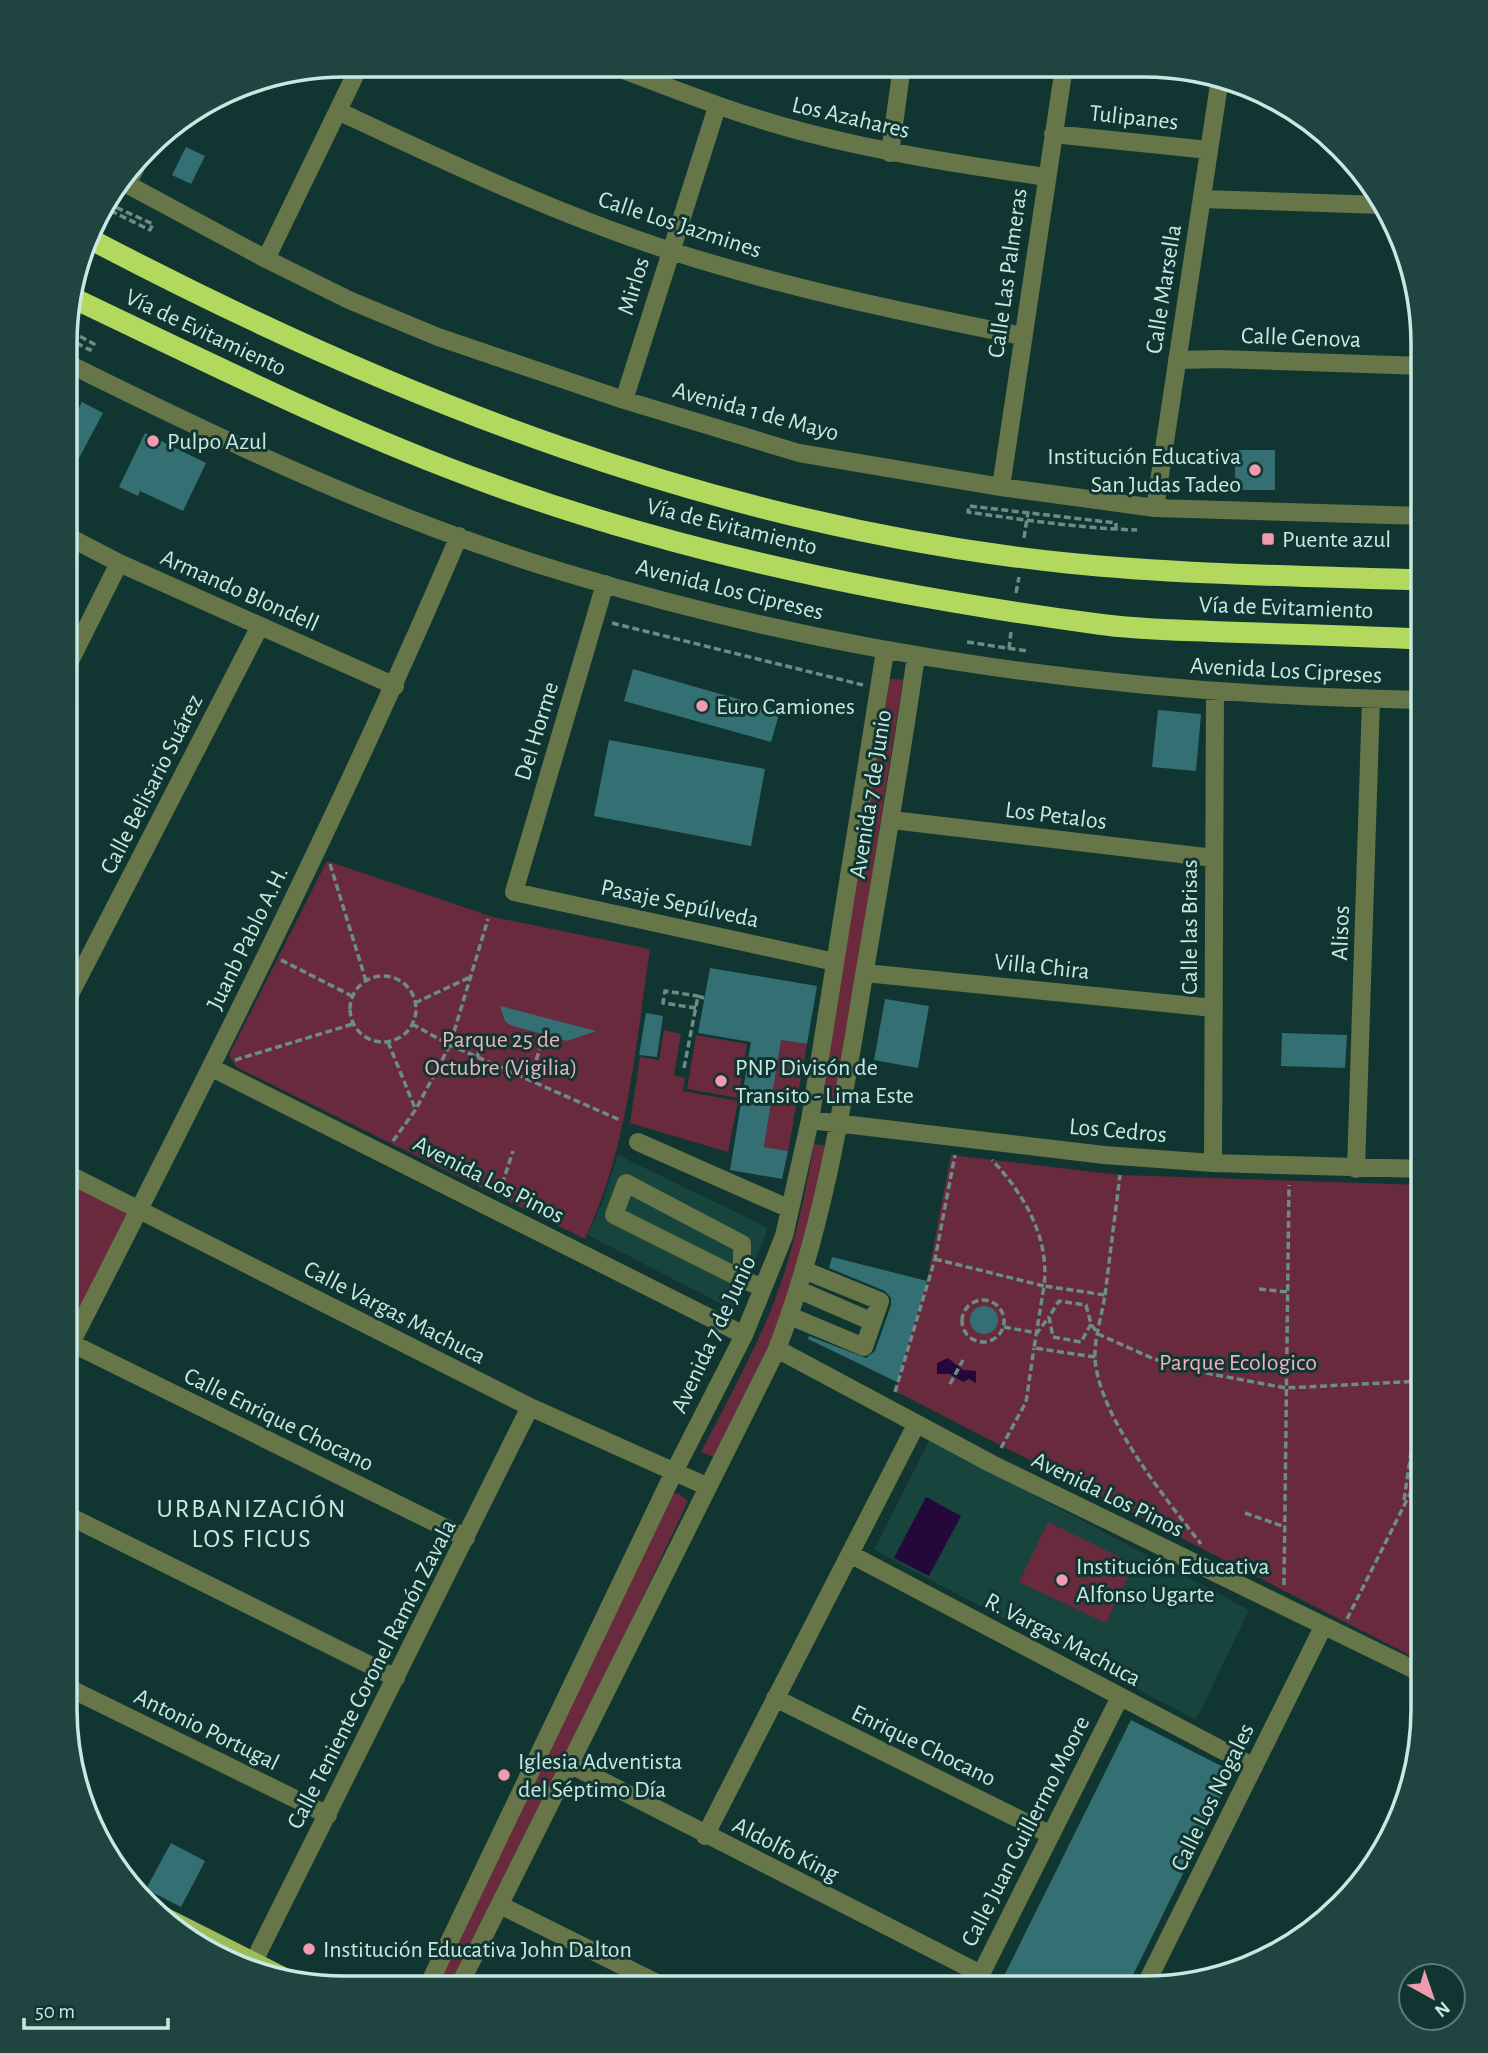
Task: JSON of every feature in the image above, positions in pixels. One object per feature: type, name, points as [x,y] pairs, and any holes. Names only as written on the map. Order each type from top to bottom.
[{"type":"highway","name":"Vía de Evitamiento","points":[[97,242],[285,337],[403,388],[554,446],[723,499],[878,534],[1066,563],[1411,579]]},
{"type":"highway","name":"Vía de Evitamiento","points":[[80,301],[259,387],[377,439],[492,485],[613,524],[715,550],[880,589],[1101,625],[1411,638]]},
{"type":"main road","points":[[203,1936],[250,1959]]},
{"type":"street","points":[[265,260],[354,77]]},
{"type":"street","name":"Los Azahares","points":[[643,77],[718,107],[890,153],[1046,177]]},
{"type":"street","points":[[890,153],[900,77]]},
{"type":"street","name":"Calle Las Palmeras","points":[[1001,487],[1062,77]]},
{"type":"street","name":"Calle Marsella","points":[[1154,508],[1219,88]]},
{"type":"street","name":"Mirlos","points":[[624,400],[669,250],[718,107]]},
{"type":"street","name":"Calle Los Jazmines","points":[[338,111],[501,187],[669,250],[844,300],[1022,336]]},
{"type":"street","name":"Tulipanes","points":[[1053,134],[1209,150]]},
{"type":"street","name":"Avenida 1 de Mayo","points":[[129,186],[265,260],[349,300],[438,337],[624,400],[799,453],[1001,487],[1154,508],[1411,516]]},
{"type":"street","points":[[1202,200],[1372,205]]},
{"type":"street","name":"Calle Genova","points":[[1177,360],[1411,366]]},
{"type":"street","name":"Avenida Los Cipreses","points":[[77,368],[305,477],[458,536],[605,584],[696,609],[885,651],[1050,677],[1214,691],[1411,700]]},
{"type":"street","name":"Juanb Pablo A.H.","points":[[77,1331],[212,1068],[395,686],[458,536]]},
{"type":"street","name":"Armando Blondell","points":[[77,541],[119,563],[395,686]]},
{"type":"street","points":[[77,645],[119,563]]},
{"type":"street","name":"Del Horme","points":[[514,892],[605,584]]},
{"type":"street","name":"Calle Belisario Suárez","points":[[77,981],[260,626]]},
{"type":"street","name":"Avenida 7 de Junio","points":[[433,1976],[674,1472],[744,1335],[784,1236],[810,1120],[885,651]]},
{"type":"street","name":"Avenida 7 de Junio","points":[[464,1976],[502,1906],[706,1486],[777,1349],[806,1271],[840,1124],[892,820],[916,656]]},
{"type":"street","name":"Calle las Brisas","points":[[1213,1163],[1214,691]]},
{"type":"street","name":"Alisos","points":[[1356,1169],[1371,699]]},
{"type":"street","name":"Los Petalos","points":[[892,820],[1214,858]]},
{"type":"street","name":"Pasaje Sepúlveda","points":[[514,892],[835,962]]},
{"type":"street","name":"Villa Chira","points":[[865,973],[1213,1008]]},
{"type":"street","name":"Avenida Los Pinos","points":[[212,1068],[744,1335]]},
{"type":"street","name":"Los Cedros","points":[[810,1120],[1104,1155],[1213,1163],[1411,1169]]},
{"type":"street","points":[[638,1142],[790,1209]]},
{"type":"street","name":"Calle Vargas Machuca","points":[[77,1179],[530,1407],[706,1486]]},
{"type":"street","points":[[742,1279],[741,1244],[626,1183],[614,1215],[742,1279],[763,1287]]},
{"type":"street","points":[[790,1316],[864,1347],[880,1301],[806,1271]]},
{"type":"street","points":[[799,1290],[873,1322]]},
{"type":"street","name":"Avenida Los Pinos","points":[[777,1349],[992,1464],[1411,1668]]},
{"type":"street","name":"Calle Enrique Chocano","points":[[77,1353],[466,1538]]},
{"type":"street","name":"Calle Teniente Coronel Ramón Zavala","points":[[254,1961],[530,1407]]},
{"type":"street","points":[[705,1836],[916,1425]]},
{"type":"street","points":[[77,1520],[397,1678]]},
{"type":"street","name":"R. Vargas Machuca","points":[[850,1554],[1254,1767]]},
{"type":"street","name":"Calle Los Nogales","points":[[1150,1976],[1254,1767],[1331,1630]]},
{"type":"street","name":"Antonio Portugal","points":[[77,1692],[328,1815]]},
{"type":"street","name":"Calle Juan Guillermo Moore","points":[[980,1976],[1120,1697]]},
{"type":"street","name":"Enrique Chocano","points":[[775,1698],[1051,1835]]},
{"type":"street","name":"Aldolfo King","points":[[571,1765],[968,1976]]},
{"type":"street","points":[[502,1906],[642,1976]]},
{"type":"path","points":[[112,212],[150,230],[153,224],[115,207]]},
{"type":"path","points":[[77,343],[90,350],[94,344],[78,335]]},
{"type":"path","points":[[1116,530],[1116,523],[969,506],[968,512],[1116,530],[1137,530]]},
{"type":"path","points":[[1024,542],[1028,514]]},
{"type":"path","points":[[1016,597],[1020,570]]},
{"type":"path","points":[[603,621],[874,687]]},
{"type":"path","points":[[1008,653],[1012,625]]},
{"type":"path","points":[[330,864],[366,981]]},
{"type":"path","points":[[384,1154],[416,1109],[450,1045],[488,919]]},
{"type":"path","points":[[266,953],[352,997]]},
{"type":"path","points":[[376,977],[397,979],[405,985],[415,1003],[412,1024],[407,1032],[388,1042],[368,1038],[353,1024],[350,1015],[352,997],[366,981],[376,977]]},
{"type":"path","points":[[415,1003],[470,977]]},
{"type":"path","points":[[696,1008],[663,1003],[665,991],[704,998]]},
{"type":"path","points":[[684,1068],[698,996]]},
{"type":"path","points":[[212,1068],[353,1024]]},
{"type":"path","points":[[412,1024],[450,1045],[620,1120]]},
{"type":"path","points":[[530,1080],[544,1035]]},
{"type":"path","points":[[388,1042],[416,1109]]},
{"type":"path","points":[[477,1057],[481,1047]]},
{"type":"path","points":[[887,1409],[898,1387],[935,1259],[958,1138]]},
{"type":"path","points":[[492,1208],[513,1151]]},
{"type":"path","points":[[988,1157],[1013,1183],[1034,1222],[1044,1255],[1044,1286],[1027,1402],[992,1464]]},
{"type":"path","points":[[1120,1175],[1095,1357],[1100,1384],[1115,1421],[1173,1508],[1206,1551]]},
{"type":"path","points":[[1284,1585],[1289,1185]]},
{"type":"path","points":[[935,1259],[1044,1286],[1105,1295]]},
{"type":"path","points":[[1259,1289],[1287,1292]]},
{"type":"path","points":[[988,1301],[1003,1313],[1004,1327],[995,1339],[982,1342],[969,1336],[963,1318],[969,1306],[988,1301]]},
{"type":"path","points":[[1037,1333],[1059,1301],[1086,1305],[1091,1324],[1098,1334],[1154,1359],[1286,1388],[1411,1382]]},
{"type":"path","points":[[1049,1317],[1053,1337],[1081,1342],[1091,1324]]},
{"type":"path","points":[[1004,1327],[1037,1333]]},
{"type":"path","points":[[1034,1348],[1095,1357]]},
{"type":"path","points":[[950,1384],[963,1360]]},
{"type":"path","points":[[1403,1506],[1411,1450]]},
{"type":"path","points":[[1331,1630],[1411,1491]]},
{"type":"path","points":[[1245,1513],[1285,1527]]},
{"type":"shaded area","points":[[618,1155],[768,1228],[735,1311],[588,1235],[603,1201]]},
{"type":"shaded area","points":[[948,1358],[963,1370],[976,1371],[976,1383],[969,1379],[963,1382],[950,1374],[937,1374],[937,1363]]},
{"type":"shaded area","name":"Institución Educativa Alfonso Ugarte","points":[[930,1439],[1249,1610],[1196,1720],[874,1550]]},
{"type":"shaded area","points":[[926,1497],[961,1516],[929,1576],[894,1558]]},
{"type":"green space","points":[[886,678],[903,680],[836,1100],[822,1098]]},
{"type":"green space","name":"Parque 25 de Octubre (Vigilia)","points":[[327,861],[493,917],[650,949],[621,1133],[600,1204],[585,1239],[236,1067],[229,1055]]},
{"type":"green space","points":[[664,1030],[681,1034],[674,1075],[685,1078],[683,1091],[738,1101],[728,1152],[630,1123],[640,1057],[659,1060]]},
{"type":"green space","points":[[696,1035],[747,1044],[738,1098],[687,1089]]},
{"type":"green space","points":[[781,1040],[807,1044],[788,1151],[764,1147]]},
{"type":"green space","points":[[814,1144],[827,1146],[808,1232],[774,1334],[714,1457],[701,1452],[772,1309],[800,1216]]},
{"type":"green space","name":"Parque Ecologico","points":[[951,1155],[1120,1175],[1411,1185],[1411,1656],[895,1391],[927,1281]]},
{"type":"green space","points":[[77,1184],[127,1210],[127,1218],[77,1316]]},
{"type":"green space","points":[[678,1493],[688,1501],[602,1683],[455,1976],[440,1976],[673,1494]]},
{"type":"green space","points":[[1048,1522],[1134,1564],[1106,1623],[1019,1582]]},
{"type":"building","points":[[186,147],[205,156],[191,184],[172,175]]},
{"type":"building","points":[[82,402],[103,413],[78,460],[77,459],[77,412]]},
{"type":"building","points":[[145,433],[206,463],[183,511],[140,491],[138,496],[119,487]]},
{"type":"building","name":"Institución Educativa San Judas Tadeo","points":[[1235,450],[1275,450],[1275,490],[1235,490]]},
{"type":"building","name":"Euro Camiones","points":[[633,669],[780,711],[771,742],[624,701]]},
{"type":"building","points":[[1158,710],[1201,714],[1196,771],[1152,767]]},
{"type":"building","points":[[609,740],[765,769],[751,846],[594,816]]},
{"type":"building","points":[[710,968],[817,986],[807,1044],[781,1040],[764,1147],[788,1151],[782,1179],[730,1170],[751,1042],[698,1033]]},
{"type":"building","points":[[885,999],[929,1006],[918,1068],[874,1060]]},
{"type":"building","points":[[500,1006],[596,1031],[567,1041],[510,1025],[505,1021]]},
{"type":"building","points":[[646,1013],[663,1016],[657,1057],[639,1055]]},
{"type":"building","points":[[1282,1033],[1347,1035],[1345,1068],[1281,1066]]},
{"type":"building","points":[[832,1257],[927,1281],[897,1382],[808,1339],[809,1336],[866,1358],[875,1351],[891,1305],[891,1298],[885,1291],[829,1268]]},
{"type":"building","points":[[984,1306],[994,1310],[998,1320],[994,1330],[984,1334],[974,1330],[970,1320],[974,1310]]},
{"type":"building","points":[[1131,1720],[1233,1772],[1132,1976],[1004,1976]]},
{"type":"building","points":[[171,1843],[205,1861],[181,1907],[146,1889]]},
{"type":"place","name":"Pulpo Azul","points":[[153,441]]},
{"type":"place","name":"Institución Educativa San Judas Tadeo","points":[[1255,470]]},
{"type":"place","name":"Puente azul","points":[[1268,539]]},
{"type":"place","name":"Euro Camiones","points":[[702,706]]},
{"type":"place","name":"PNP Divisón de Transito - Lima Este","points":[[721,1081]]},
{"type":"place","name":"Institución Educativa Alfonso Ugarte","points":[[1062,1580]]},
{"type":"place","name":"Iglesia Adventista del Séptimo Día","points":[[504,1775]]},
{"type":"place","name":"Institución Educativa John Dalton","points":[[309,1949]]},
{"type":"district","name":"URBANIZACIÓN LOS FICUS","points":[[252,1523]]}]
